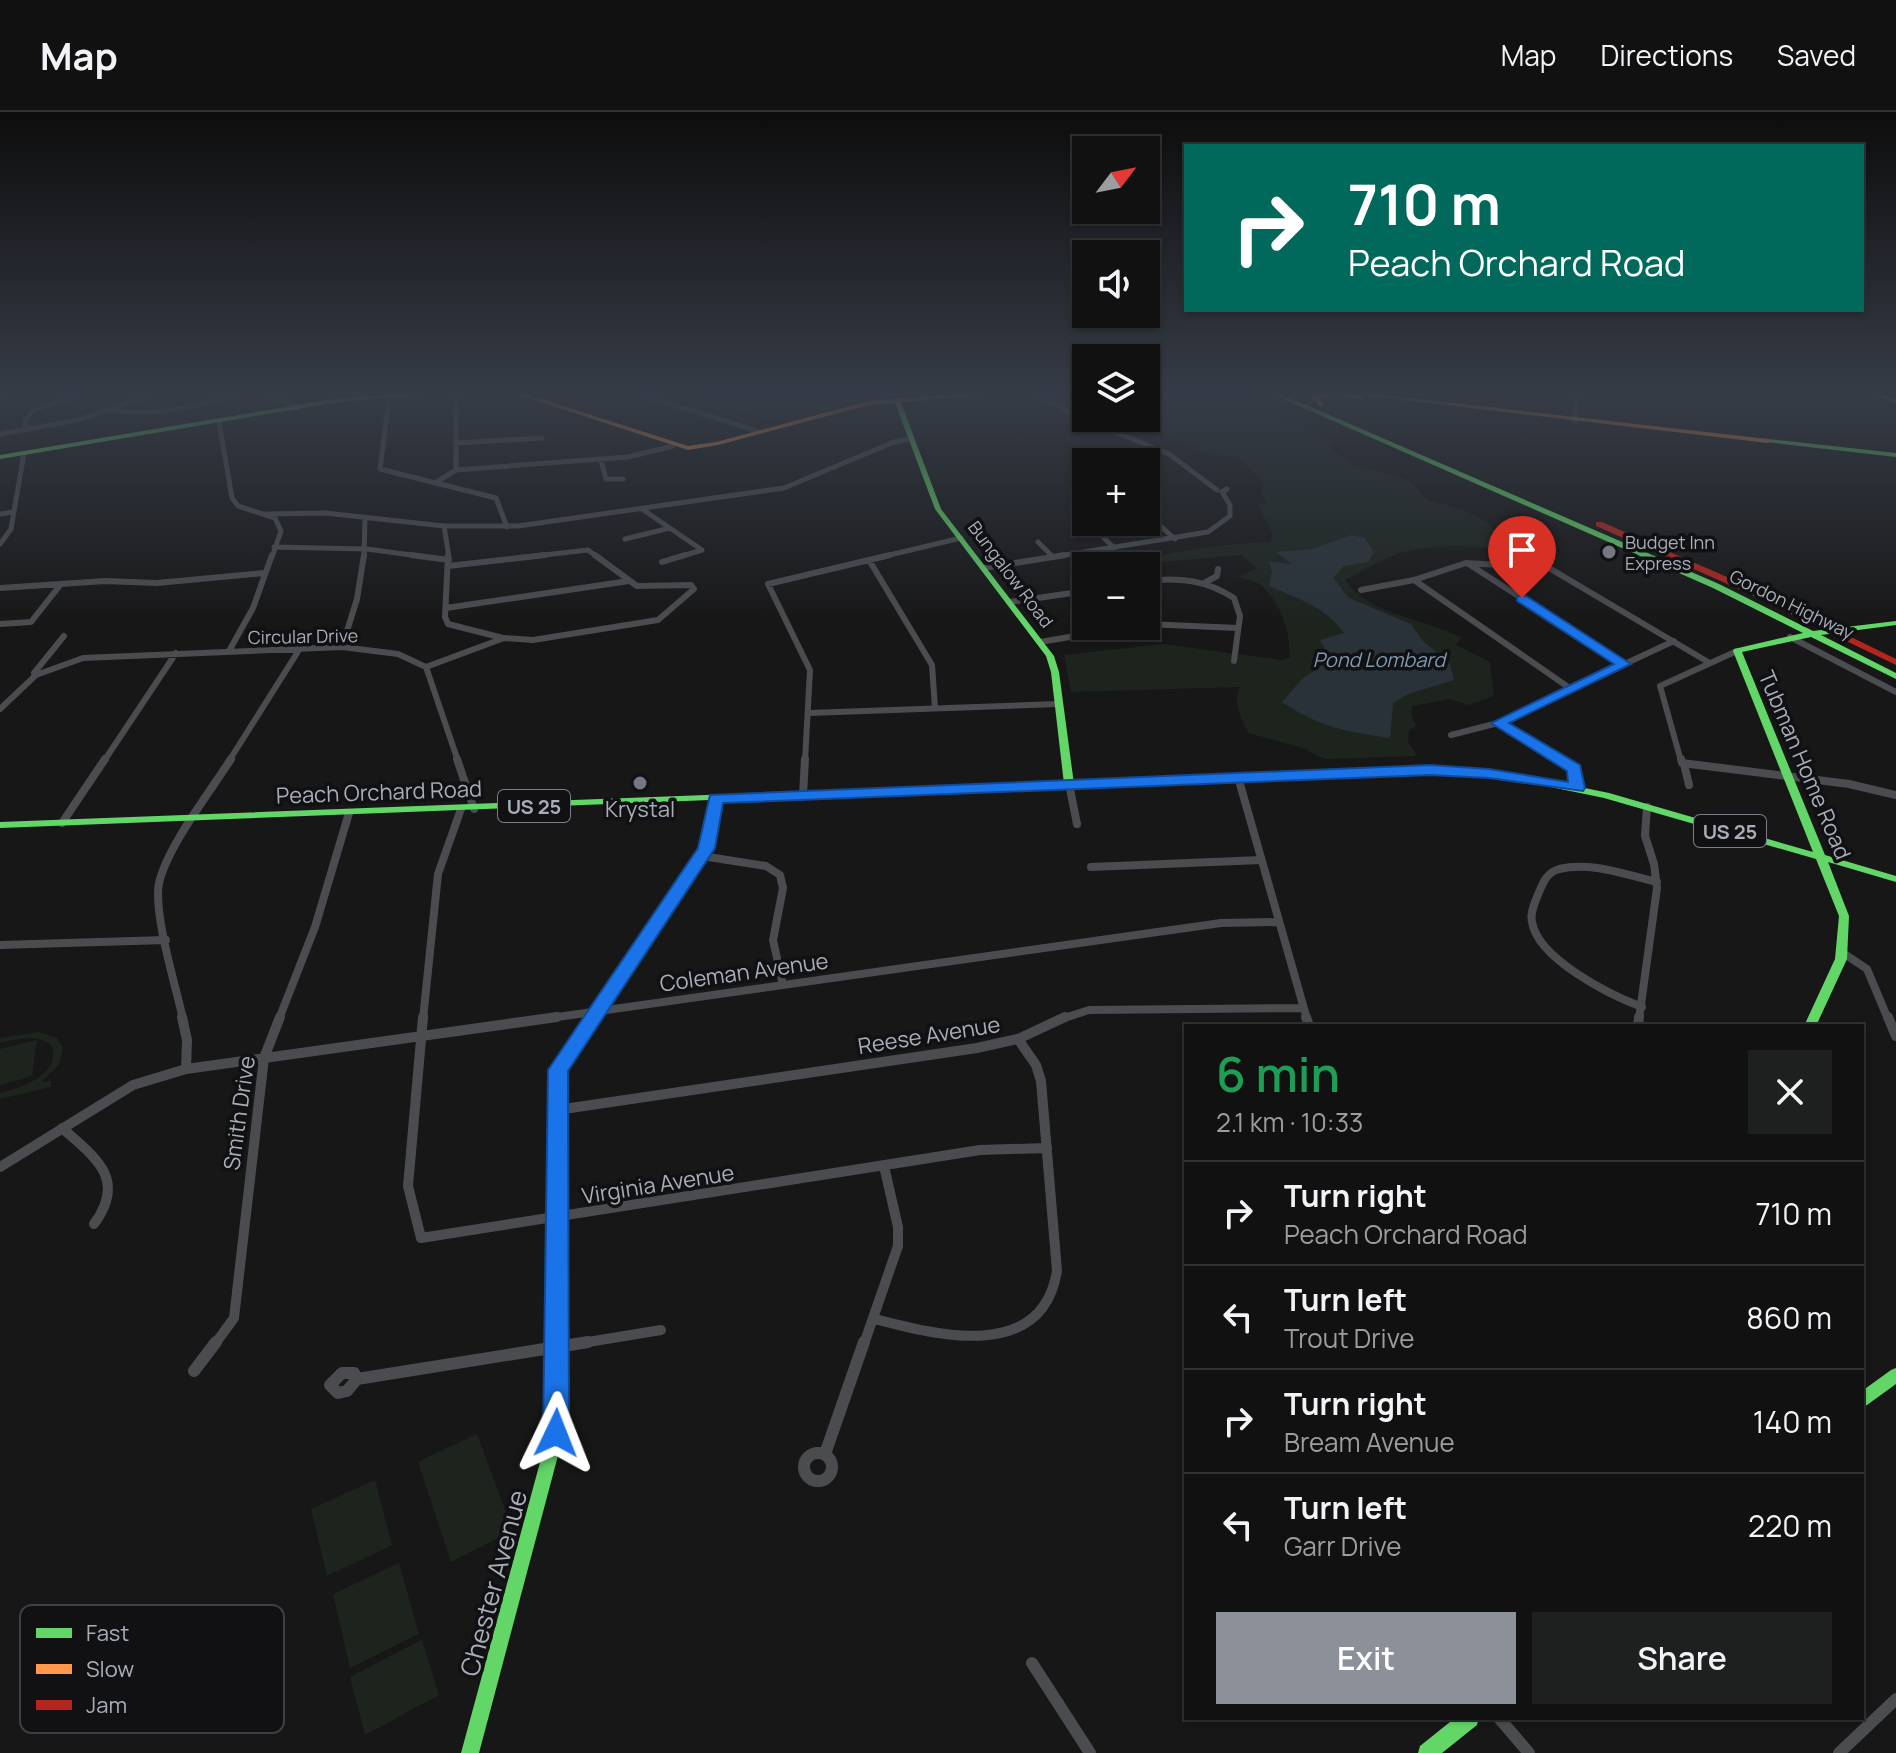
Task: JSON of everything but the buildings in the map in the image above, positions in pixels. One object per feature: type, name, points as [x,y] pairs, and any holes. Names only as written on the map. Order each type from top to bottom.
[{"type":"main road","name":"Bungalow Road","points":[[923,471],[933,498],[1053,662],[1069,784]]},
{"type":"main road","name":"Gordon Highway","points":[[1458,471],[1716,586],[1896,676]]},
{"type":"main road","name":"Gordon Highway","points":[[1473,471],[1713,574],[1896,662]]},
{"type":"main road","name":"Tubman Home Road","points":[[1843,953],[1844,916],[1823,857],[1737,651],[1790,637],[1896,623]]},
{"type":"main road","name":"Peach Orchard Road","points":[[0,825],[474,809],[1364,772],[1468,771],[1577,788],[1896,879]]},
{"type":"main road","name":"Chester Avenue","points":[[470,1753],[556,1433],[559,1345],[557,1076],[561,1062],[702,856],[710,837],[716,799]]},
{"type":"main road","points":[[1811,1024],[1843,953]]},
{"type":"main road","points":[[1864,1398],[1894,1379]]},
{"type":"main road","points":[[1427,1753],[1468,1720]]},
{"type":"street","points":[[0,544],[10,532],[21,471]]},
{"type":"street","points":[[227,471],[232,498],[238,506],[265,514],[280,524],[281,531],[253,608],[229,651]]},
{"type":"street","points":[[386,471],[496,498],[507,527]]},
{"type":"street","points":[[435,484],[455,471]]},
{"type":"street","points":[[604,471],[606,479],[623,479]]},
{"type":"street","points":[[265,514],[325,513],[444,526],[507,527],[789,487],[827,471]]},
{"type":"street","points":[[1191,471],[1217,490]]},
{"type":"street","points":[[984,568],[1208,532],[1228,520],[1232,512],[1232,504],[1222,492],[1227,489]]},
{"type":"street","points":[[642,509],[702,550],[662,562]]},
{"type":"street","points":[[0,514],[13,512]]},
{"type":"street","points":[[342,647],[357,605],[367,549],[365,517]]},
{"type":"street","points":[[274,547],[367,549],[449,563],[588,550],[637,586],[680,584],[691,585],[694,589],[658,620],[533,640],[504,638],[448,624],[449,563],[444,526]]},
{"type":"street","points":[[1160,526],[1175,539]]},
{"type":"street","points":[[625,539],[670,528]]},
{"type":"street","points":[[1102,536],[1114,548]]},
{"type":"street","points":[[803,795],[810,670],[768,584],[961,538]]},
{"type":"street","points":[[1038,542],[1053,557]]},
{"type":"street","points":[[869,560],[932,665],[935,708]]},
{"type":"street","points":[[1466,563],[1624,664]]},
{"type":"street","points":[[1361,590],[1414,580],[1466,563],[1549,568],[1708,662]]},
{"type":"street","points":[[1206,582],[1217,576],[1218,569]]},
{"type":"street","points":[[0,588],[105,581],[157,583],[264,573]]},
{"type":"street","points":[[1160,580],[1206,582],[1236,601],[1239,607],[1234,661]]},
{"type":"street","points":[[1414,580],[1571,689]]},
{"type":"street","points":[[446,608],[629,581]]},
{"type":"street","points":[[0,624],[31,622],[61,584]]},
{"type":"street","points":[[1010,602],[1072,593]]},
{"type":"street","points":[[1160,624],[1238,628]]},
{"type":"street","name":"Circular Drive","points":[[0,709],[64,636]]},
{"type":"street","points":[[1040,642],[1072,637]]},
{"type":"street","points":[[1790,637],[1896,692]]},
{"type":"street","points":[[474,809],[426,667],[504,638]]},
{"type":"street","points":[[1451,735],[1498,723],[1674,641]]},
{"type":"street","name":"Circular Drive","points":[[31,676],[53,665],[83,658],[342,647],[398,654],[426,667]]},
{"type":"street","points":[[186,1069],[187,1040],[166,940],[159,884],[170,856],[299,650]]},
{"type":"street","points":[[1689,785],[1660,686],[1737,651]]},
{"type":"street","points":[[62,823],[176,653]]},
{"type":"street","points":[[809,713],[1058,704]]},
{"type":"street","points":[[1498,723],[1574,769],[1577,788]]},
{"type":"street","points":[[1684,764],[1849,784],[1896,795]]},
{"type":"street","points":[[1238,777],[1308,1024]]},
{"type":"street","name":"Bungalow Road","points":[[1069,784],[1077,824]]},
{"type":"street","points":[[1638,1024],[1657,882],[1645,836],[1647,807]]},
{"type":"street","name":"Virginia Avenue","points":[[461,809],[438,874],[421,1035],[408,1186],[421,1238],[558,1219],[980,1150],[1047,1148]]},
{"type":"street","name":"Smith Drive","points":[[194,1371],[234,1318],[264,1058],[315,927],[349,813]]},
{"type":"street","points":[[702,856],[766,866],[780,875],[783,888],[773,940],[783,985]]},
{"type":"street","points":[[1091,867],[1261,860]]},
{"type":"street","points":[[1642,1007],[1602,989],[1548,948],[1534,928],[1533,907],[1546,875],[1557,869],[1603,870],[1657,882]]},
{"type":"street","name":"Coleman Avenue","points":[[0,1167],[133,1085],[186,1069],[1221,923],[1279,922]]},
{"type":"street","points":[[0,945],[166,940]]},
{"type":"street","points":[[1843,953],[1861,962],[1867,969],[1896,1036]]},
{"type":"street","name":"Reese Avenue","points":[[557,1110],[977,1048],[1018,1039],[1064,1017],[1089,1010],[1303,1008]]},
{"type":"street","points":[[875,1319],[971,1339],[1010,1330],[1042,1309],[1055,1288],[1057,1271],[1039,1074],[1018,1039]]},
{"type":"street","points":[[62,1128],[98,1160],[106,1173],[108,1205],[94,1224]]},
{"type":"street","points":[[825,1454],[875,1319],[899,1237],[884,1166]]},
{"type":"street","points":[[357,1379],[661,1330]]},
{"type":"street","points":[[1032,1663],[1090,1753]]},
{"type":"street","points":[[1839,1753],[1896,1699]]},
{"type":"street","points":[[1501,1720],[1529,1753]]},
{"type":"shaded area","points":[[1252,471],[1375,471],[1399,476],[1410,481],[1426,499],[1463,510],[1487,522],[1499,536],[1544,553],[1466,546],[1427,548],[1389,557],[1345,580],[1369,602],[1461,638],[1456,645],[1490,662],[1494,696],[1469,705],[1450,699],[1413,706],[1411,714],[1416,726],[1409,731],[1408,742],[1417,756],[1325,759],[1303,748],[1248,733],[1237,704],[1240,687],[1071,692],[1064,655],[1164,644],[1282,660],[1290,657],[1286,628],[1269,593],[1260,584],[1238,577],[1256,568],[1241,555],[1160,562],[1160,556],[1199,548],[1270,542],[1272,533],[1257,503],[1267,504],[1261,492],[1264,483]]},
{"type":"shaded area","points":[[38,1032],[57,1038],[63,1048],[59,1065],[41,1082],[51,1081],[51,1087],[0,1099],[0,1093],[28,1083],[45,1072],[53,1056],[52,1046],[40,1039],[0,1043],[0,1038]]},
{"type":"shaded area","points":[[37,1040],[32,1076],[0,1085],[0,1049]]},
{"type":"shaded area","points":[[477,1434],[513,1531],[451,1562],[418,1462]]},
{"type":"shaded area","points":[[375,1480],[392,1545],[327,1576],[311,1509]]},
{"type":"shaded area","points":[[399,1563],[419,1634],[350,1668],[333,1594]]},
{"type":"shaded area","points":[[422,1640],[439,1695],[365,1735],[350,1677]]},
{"type":"water","name":"Pond Lombard","points":[[1351,535],[1365,538],[1374,552],[1368,562],[1344,566],[1333,578],[1349,598],[1411,624],[1422,640],[1450,664],[1454,680],[1408,694],[1393,703],[1390,738],[1334,727],[1282,702],[1303,678],[1331,660],[1320,640],[1344,633],[1320,610],[1269,586],[1272,572],[1269,561],[1292,564],[1276,552],[1312,549]]},
{"type":"traffic: fast","points":[[924,471],[938,509],[1050,656],[1055,672],[1069,784]]},
{"type":"traffic: fast","points":[[1451,471],[1716,586],[1896,676]]},
{"type":"traffic: fast","points":[[1811,1024],[1841,959],[1844,916],[1737,651],[1804,635],[1896,623]]},
{"type":"traffic: fast","points":[[1151,781],[1451,770],[1512,776],[1606,795],[1896,879]]},
{"type":"traffic: fast","points":[[0,825],[732,797]]},
{"type":"traffic: fast","points":[[470,1753],[556,1433],[558,1070],[624,969]]},
{"type":"traffic: fast","points":[[1864,1399],[1896,1375]]},
{"type":"traffic: fast","points":[[1427,1753],[1468,1720]]},
{"type":"traffic: slow","points":[[624,969],[702,856],[710,837],[716,799]]},
{"type":"traffic: jam","points":[[1599,524],[1742,587],[1896,662]]},
{"type":"traffic: jam","points":[[732,797],[1151,781]]},
{"type":"place","name":"Budget Inn Express","points":[[1609,552]]},
{"type":"place","name":"Krystal","points":[[640,783]]},
{"type":"route","points":[[556,1433],[559,1345],[558,1070],[707,848],[716,799],[1430,770],[1489,773],[1577,788],[1574,769],[1498,723],[1624,664],[1522,598]]}]
